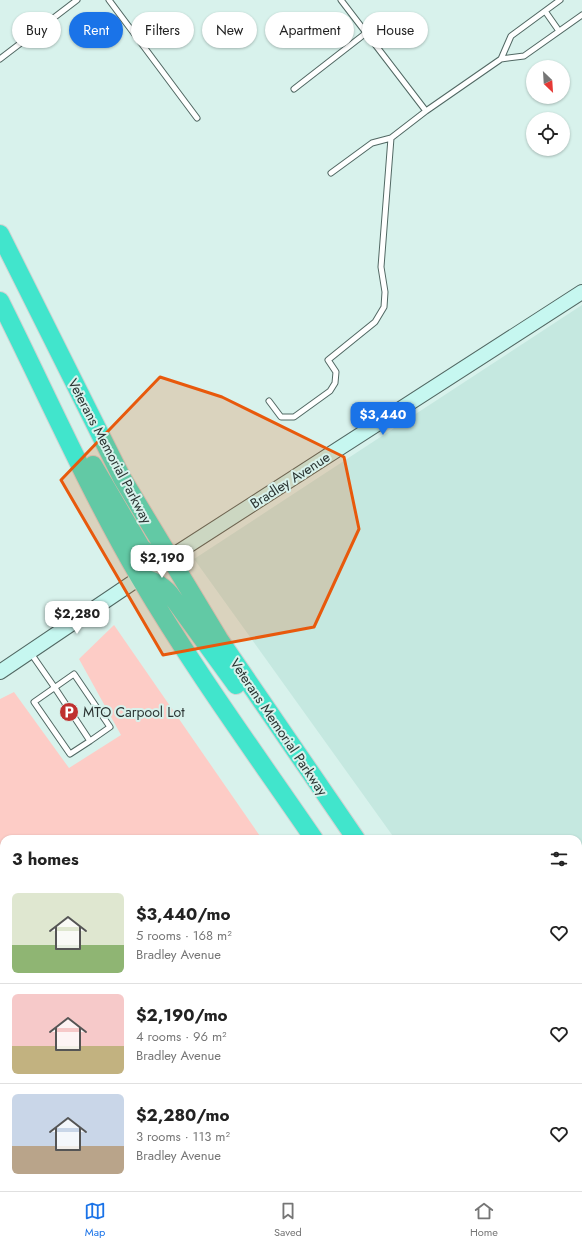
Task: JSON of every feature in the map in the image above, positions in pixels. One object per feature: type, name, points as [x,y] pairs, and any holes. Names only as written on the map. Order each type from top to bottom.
[{"type":"highway","name":"Veterans Memorial Parkway","points":[[0,234],[122,478],[169,558],[218,639],[353,835]]},
{"type":"highway","points":[[0,301],[80,464],[140,578],[181,645],[311,835]]},
{"type":"highway","points":[[33,367],[57,403],[141,547],[148,554],[157,558],[169,558]]},
{"type":"highway","points":[[140,578],[152,580],[166,590],[277,742],[299,757]]},
{"type":"main road","name":"Bradley Avenue","points":[[0,672],[169,558],[582,292]]},
{"type":"lane","points":[[0,59],[77,0]]},
{"type":"lane","points":[[109,0],[197,118]]},
{"type":"lane","points":[[341,0],[362,28]]},
{"type":"lane","points":[[501,59],[511,36],[560,0]]},
{"type":"lane","points":[[545,11],[559,31]]},
{"type":"lane","points":[[331,173],[372,142],[391,138],[426,110],[501,59],[524,56],[582,15]]},
{"type":"lane","points":[[294,89],[362,36]]},
{"type":"lane","points":[[378,48],[426,110]]},
{"type":"lane","points":[[269,401],[281,417],[294,417],[330,391],[335,383],[336,372],[328,360],[374,322],[384,308],[385,292],[381,267],[391,138]]},
{"type":"lane","points":[[30,651],[90,741]]},
{"type":"lane","points":[[74,674],[110,727],[90,741],[70,754],[34,702],[74,674]]},
{"type":"highlighted area","points":[[160,377],[222,397],[344,457],[359,529],[314,627],[163,655],[61,480]]},
{"type":"shaded area","points":[[582,305],[582,835],[392,835],[194,559]]},
{"type":"shaded area","points":[[114,625],[259,835],[0,835],[0,699],[14,692],[69,768],[121,735],[79,659]]},
{"type":"place","name":"MTO Carpool Lot","points":[[69,712]]}]
